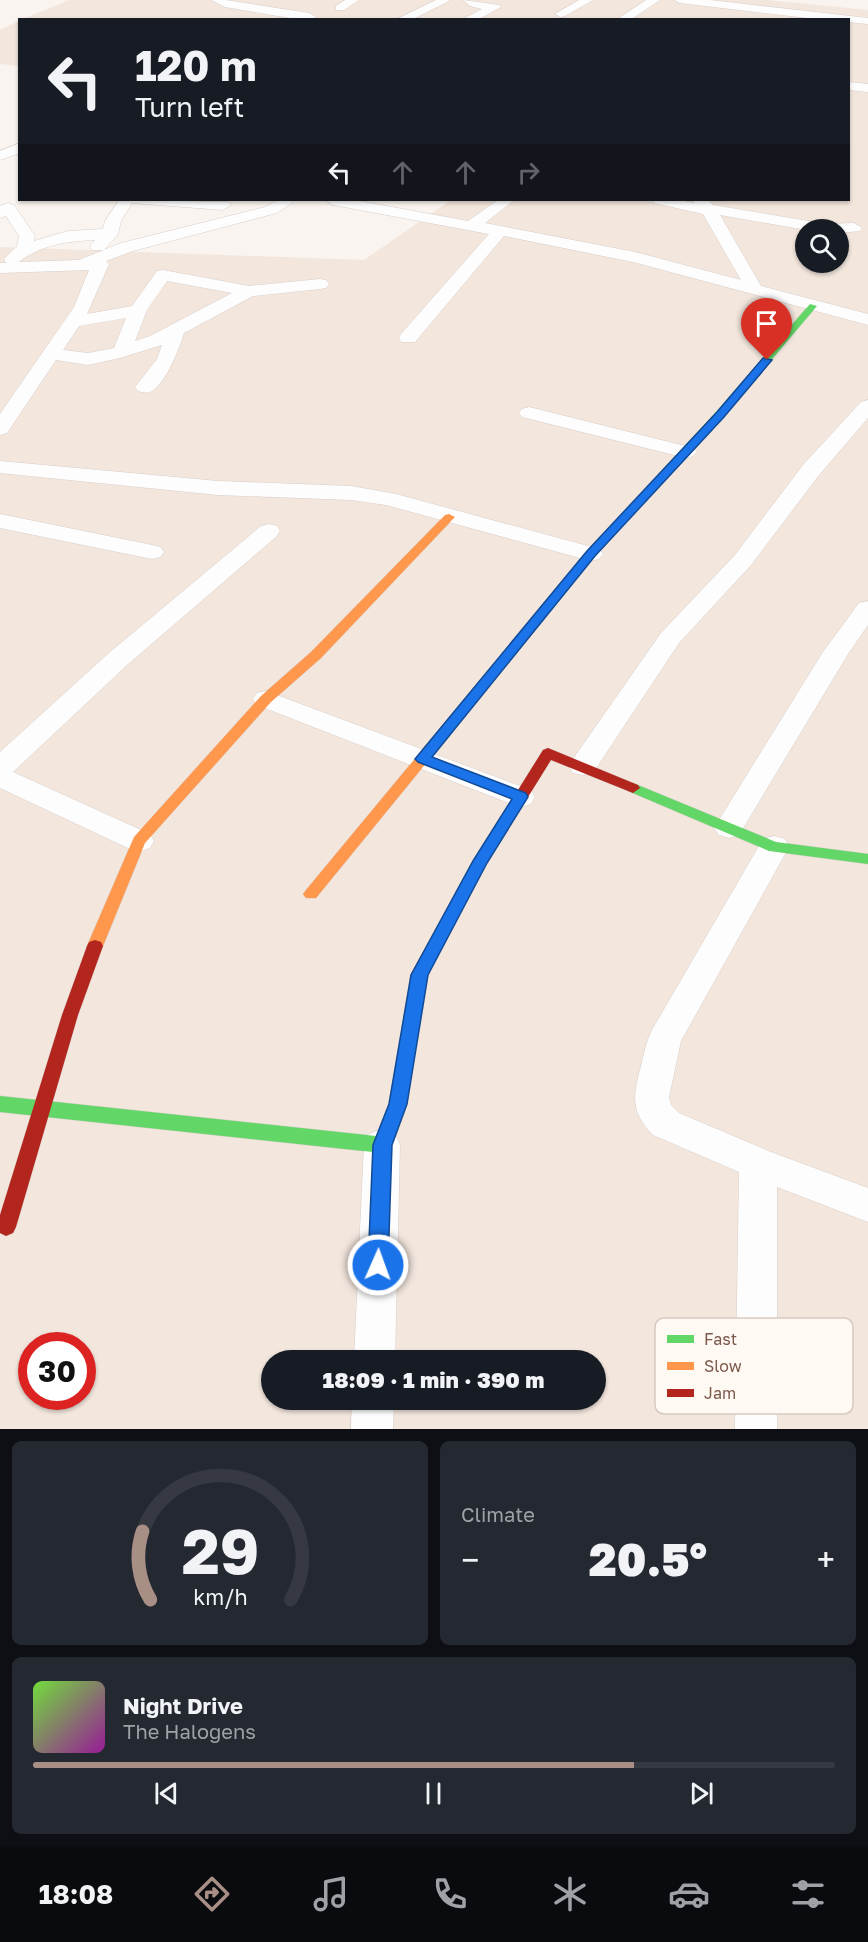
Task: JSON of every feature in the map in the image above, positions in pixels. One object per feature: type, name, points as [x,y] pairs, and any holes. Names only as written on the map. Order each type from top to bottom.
[{"type":"street","points":[[217,0],[225,4],[309,16],[309,18]]},
{"type":"street","points":[[340,8],[353,0]]},
{"type":"street","points":[[404,18],[445,0]]},
{"type":"street","points":[[561,14],[587,0]]},
{"type":"street","points":[[624,18],[654,0]]},
{"type":"street","points":[[680,0],[781,16],[815,18]]},
{"type":"street","points":[[453,17],[473,2],[495,7],[470,18]]},
{"type":"street","points":[[708,15],[724,6]]},
{"type":"street","points":[[850,20],[865,21]]},
{"type":"street","points":[[850,33],[865,21]]},
{"type":"street","points":[[850,86],[868,88]]},
{"type":"street","points":[[0,156],[18,148]]},
{"type":"street","points":[[80,265],[110,234],[113,221],[125,201]]},
{"type":"street","points":[[188,201],[239,202]]},
{"type":"street","points":[[80,265],[128,246],[271,210],[287,201]]},
{"type":"street","points":[[338,201],[635,257],[813,306],[866,317]]},
{"type":"street","points":[[471,226],[506,201]]},
{"type":"street","points":[[669,201],[704,205],[826,229],[854,228]]},
{"type":"street","points":[[146,242],[121,237],[202,209],[239,202]]},
{"type":"street","points":[[704,205],[755,290]]},
{"type":"street","points":[[0,269],[24,248],[27,236],[18,219],[8,208]]},
{"type":"street","points":[[408,338],[500,231]]},
{"type":"street","points":[[21,251],[68,236],[110,234]]},
{"type":"street","points":[[0,269],[100,264],[83,307],[0,429]]},
{"type":"street","points":[[117,352],[138,310],[163,276],[249,291],[320,284]]},
{"type":"street","points":[[51,354],[88,359],[157,340],[249,291]]},
{"type":"street","points":[[310,894],[591,554],[686,452],[813,306]]},
{"type":"street","points":[[67,330],[138,310]]},
{"type":"street","points":[[67,330],[117,352]]},
{"type":"street","points":[[145,387],[166,360],[176,330]]},
{"type":"street","points":[[583,766],[670,638],[743,560],[811,470],[868,406]]},
{"type":"street","points":[[529,413],[686,452]]},
{"type":"street","points":[[0,467],[218,488],[351,493],[388,499],[591,554]]},
{"type":"street","points":[[6,1227],[70,1015],[106,915],[139,841],[266,699],[316,655],[448,517]]},
{"type":"street","points":[[0,521],[152,552]]},
{"type":"street","points":[[0,768],[118,659],[270,531]]},
{"type":"street","points":[[729,828],[836,652],[868,608]]},
{"type":"street","points":[[266,699],[520,797]]},
{"type":"street","points":[[374,1350],[382,1145],[398,1104],[419,975],[481,861],[548,753],[774,847],[868,859]]},
{"type":"street","points":[[0,777],[139,841]]},
{"type":"street","points":[[774,847],[664,1040],[651,1097],[655,1113],[666,1124],[758,1163],[868,1205]]},
{"type":"street","points":[[0,1104],[382,1145]]},
{"type":"street","points":[[757,1318],[758,1163]]},
{"type":"street","points":[[372,1429],[373,1410]]},
{"type":"street","points":[[756,1414],[756,1429]]},
{"type":"shaded area","points":[[69,0],[767,0],[868,10],[868,1429],[0,1429],[0,247],[364,260],[450,201],[850,201],[850,18],[25,18]]},
{"type":"shaded area","points":[[18,21],[18,66],[0,64],[0,30]]},
{"type":"traffic: fast","points":[[543,612],[591,554],[720,414],[813,306]]},
{"type":"traffic: fast","points":[[633,788],[774,847],[868,859]]},
{"type":"traffic: fast","points":[[0,1104],[382,1145],[398,1104],[411,1021]]},
{"type":"traffic: slow","points":[[95,946],[139,841],[266,699],[316,655],[449,517]]},
{"type":"traffic: slow","points":[[311,894],[543,612]]},
{"type":"traffic: jam","points":[[411,1021],[419,974],[481,861],[548,753],[633,788]]},
{"type":"traffic: jam","points":[[6,1227],[70,1015],[95,946]]},
{"type":"route","points":[[378,1265],[382,1145],[398,1104],[419,975],[481,861],[520,797],[423,759],[591,554],[767,360]]}]
